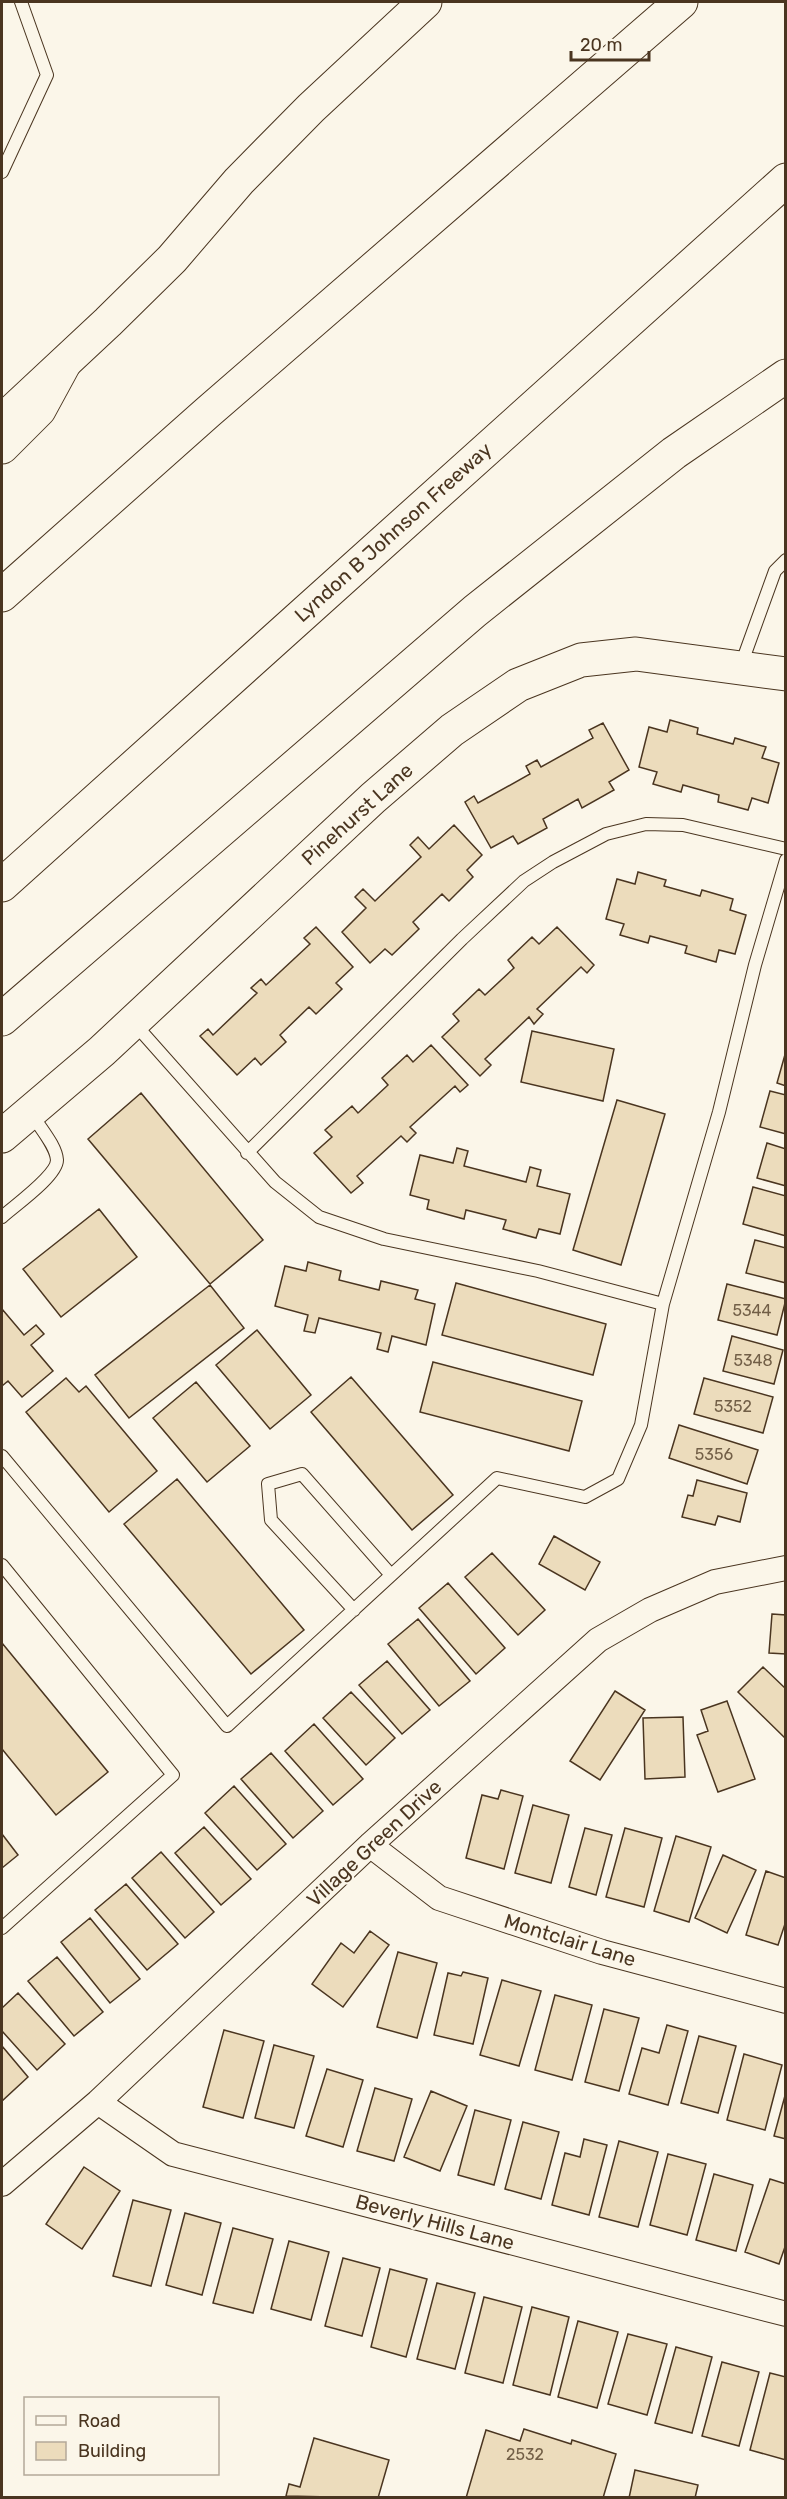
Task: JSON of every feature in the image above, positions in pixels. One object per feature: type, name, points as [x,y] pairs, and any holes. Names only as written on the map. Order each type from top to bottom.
[{"type":"main road","points":[[2,421],[172,259],[239,181],[295,124],[425,2]]},
{"type":"main road","points":[[2,595],[234,389],[681,2]]},
{"type":"main road","name":"Lyndon B Johnson Freeway","points":[[2,885],[786,180]]},
{"type":"main road","points":[[2,447],[39,410],[64,364]]},
{"type":"main road","points":[[2,1019],[475,611],[674,453],[786,376]]},
{"type":"main road","name":"Pinehurst Lane","points":[[2,1136],[133,1022],[373,798],[452,730],[518,685],[581,660],[636,654],[786,674]]},
{"type":"street","name":"Village Green Drive","points":[[2,2184],[98,2102],[370,1845],[598,1640],[650,1610],[715,1582],[786,1568]]},
{"type":"street","name":"Montclair Lane","points":[[370,1845],[439,1898],[602,1952],[786,2001]]},
{"type":"street","name":"Beverly Hills Lane","points":[[98,2102],[173,2154],[786,2314]]},
{"type":"lane","points":[[2,172],[47,75],[21,2]]},
{"type":"lane","points":[[740,667],[775,571],[786,560]]},
{"type":"lane","points":[[247,1152],[462,939],[524,881],[553,862],[606,834],[646,824],[683,825],[786,849]]},
{"type":"lane","points":[[2,1456],[227,1726],[497,1478],[585,1497],[618,1479],[641,1425],[663,1304],[719,1112],[755,965],[786,860]]},
{"type":"lane","points":[[133,1022],[275,1182],[319,1217],[384,1239],[538,1271],[663,1304]]},
{"type":"lane","points":[[2,1217],[53,1173],[57,1162],[54,1151],[30,1112]]},
{"type":"lane","points":[[354,1610],[271,1520],[268,1484],[302,1474],[391,1575]]},
{"type":"lane","points":[[2,1565],[173,1774],[2,1928]]},
{"type":"building","points":[[670,720],[698,728],[697,734],[733,744],[735,738],[766,747],[762,758],[779,763],[768,803],[752,798],[748,810],[718,802],[719,795],[683,785],[681,792],[653,784],[657,772],[639,767],[649,727],[667,732]]},
{"type":"building","points":[[603,723],[629,770],[609,782],[614,790],[582,808],[578,799],[543,819],[547,828],[518,844],[513,836],[491,848],[465,802],[474,796],[478,803],[530,774],[526,766],[537,760],[541,767],[593,738],[589,730]]},
{"type":"building","points":[[454,825],[482,855],[467,870],[473,877],[449,901],[442,894],[413,922],[419,929],[392,955],[385,949],[370,963],[342,932],[366,908],[355,897],[363,889],[375,901],[421,857],[410,845],[418,837],[429,849]]},
{"type":"building","points":[[638,872],[666,880],[664,886],[700,896],[702,890],[733,899],[730,910],[746,915],[735,954],[719,950],[716,962],[685,953],[687,946],[650,936],[648,943],[620,935],[624,924],[606,919],[617,879],[635,884]]},
{"type":"building","points":[[316,927],[353,967],[336,983],[342,989],[316,1014],[309,1007],[280,1035],[286,1042],[261,1065],[255,1058],[237,1075],[200,1036],[208,1029],[213,1035],[257,993],[251,988],[261,979],[266,985],[310,944],[304,938]]},
{"type":"building","points":[[557,927],[594,965],[587,973],[581,967],[537,1009],[543,1014],[534,1024],[529,1017],[485,1059],[491,1065],[480,1076],[442,1037],[459,1021],[453,1014],[479,989],[485,995],[514,968],[508,960],[532,937],[539,944]]},
{"type":"building","points":[[532,1031],[614,1049],[603,1101],[521,1082]]},
{"type":"building","points":[[431,1045],[468,1085],[460,1092],[455,1086],[410,1127],[416,1133],[407,1142],[401,1136],[357,1176],[363,1183],[351,1193],[314,1153],[332,1137],[325,1130],[352,1106],[358,1113],[388,1085],[382,1078],[407,1055],[413,1062]]},
{"type":"building","points":[[786,1051],[786,1086],[777,1083]]},
{"type":"building","points":[[770,1091],[786,1095],[786,1134],[760,1127]]},
{"type":"building","points":[[141,1093],[263,1240],[210,1284],[88,1139]]},
{"type":"building","points":[[617,1100],[665,1114],[621,1265],[573,1250]]},
{"type":"building","points":[[767,1143],[786,1149],[786,1186],[757,1178]]},
{"type":"building","points":[[457,1148],[468,1151],[464,1166],[526,1182],[530,1167],[541,1170],[537,1186],[570,1194],[560,1234],[539,1229],[536,1238],[503,1229],[506,1220],[466,1210],[464,1219],[427,1209],[429,1200],[410,1195],[420,1155],[453,1163]]},
{"type":"building","points":[[753,1187],[786,1196],[786,1236],[743,1224]]},
{"type":"building","points":[[99,1209],[137,1257],[61,1317],[23,1269]]},
{"type":"building","points":[[755,1240],[786,1248],[786,1283],[746,1273]]},
{"type":"building","points":[[308,1262],[341,1271],[339,1280],[379,1290],[381,1281],[418,1290],[415,1299],[435,1304],[426,1345],[392,1336],[388,1352],[377,1349],[381,1333],[319,1318],[315,1333],[304,1331],[308,1315],[275,1306],[285,1266],[306,1271]]},
{"type":"building","points":[[456,1283],[606,1324],[593,1375],[442,1335]]},
{"type":"building","points":[[727,1284],[786,1299],[777,1335],[718,1320]]},
{"type":"building","points":[[210,1285],[244,1328],[129,1418],[95,1375]]},
{"type":"building","points":[[2,1309],[24,1335],[36,1325],[44,1334],[31,1345],[53,1371],[22,1397],[8,1381],[2,1386]]},
{"type":"building","points":[[257,1330],[311,1395],[270,1429],[216,1365]]},
{"type":"building","points":[[732,1336],[783,1350],[774,1384],[723,1371]]},
{"type":"building","points":[[433,1362],[582,1401],[569,1451],[420,1412]]},
{"type":"building","points":[[351,1377],[453,1495],[412,1530],[311,1412]]},
{"type":"building","points":[[66,1378],[79,1392],[86,1386],[157,1471],[109,1512],[26,1412]]},
{"type":"building","points":[[704,1378],[773,1397],[763,1433],[694,1414]]},
{"type":"building","points":[[196,1382],[250,1446],[207,1482],[153,1418]]},
{"type":"building","points":[[679,1425],[758,1450],[747,1484],[669,1458]]},
{"type":"building","points":[[177,1479],[304,1630],[251,1674],[124,1524]]},
{"type":"building","points":[[697,1480],[747,1493],[740,1522],[718,1516],[715,1525],[682,1517],[688,1495],[693,1496]]},
{"type":"building","points":[[554,1536],[600,1562],[585,1590],[539,1564]]},
{"type":"building","points":[[492,1553],[545,1610],[518,1635],[465,1577]]},
{"type":"building","points":[[448,1583],[505,1648],[476,1674],[419,1608]]},
{"type":"building","points":[[772,1614],[786,1615],[786,1654],[769,1653]]},
{"type":"building","points":[[418,1619],[470,1681],[439,1706],[388,1644]]},
{"type":"building","points":[[2,1643],[108,1772],[56,1815],[2,1749]]},
{"type":"building","points":[[387,1661],[430,1710],[402,1734],[359,1685]]},
{"type":"building","points":[[763,1667],[786,1689],[786,1739],[738,1692]]},
{"type":"building","points":[[615,1691],[645,1710],[600,1780],[570,1761]]},
{"type":"building","points":[[351,1692],[395,1738],[366,1765],[323,1718]]},
{"type":"building","points":[[727,1701],[755,1779],[718,1792],[697,1735],[708,1731],[701,1710]]},
{"type":"building","points":[[683,1717],[685,1777],[645,1779],[643,1718]]},
{"type":"building","points":[[314,1724],[363,1779],[333,1805],[285,1751]]},
{"type":"building","points":[[271,1753],[323,1811],[293,1838],[241,1779]]},
{"type":"building","points":[[234,1786],[286,1844],[257,1870],[205,1813]]},
{"type":"building","points":[[501,1790],[523,1796],[504,1869],[466,1858],[482,1795],[498,1799]]},
{"type":"building","points":[[533,1805],[569,1815],[551,1883],[515,1873]]},
{"type":"building","points":[[204,1827],[251,1879],[221,1905],[175,1853]]},
{"type":"building","points":[[585,1828],[612,1835],[596,1895],[569,1887]]},
{"type":"building","points":[[625,1828],[662,1838],[644,1907],[606,1897]]},
{"type":"building","points":[[2,1834],[18,1855],[2,1868]]},
{"type":"building","points":[[676,1836],[711,1847],[689,1922],[654,1911]]},
{"type":"building","points":[[161,1852],[214,1912],[185,1938],[132,1878]]},
{"type":"building","points":[[723,1855],[756,1870],[727,1933],[695,1918]]},
{"type":"building","points":[[766,1871],[786,1878],[786,1921],[778,1945],[746,1935]]},
{"type":"building","points":[[126,1884],[178,1944],[147,1970],[95,1910]]},
{"type":"building","points":[[90,1918],[140,1979],[110,2003],[61,1942]]},
{"type":"building","points":[[370,1931],[389,1945],[343,2007],[312,1984],[341,1943],[354,1953]]},
{"type":"building","points":[[398,1952],[437,1963],[417,2038],[377,2027]]},
{"type":"building","points":[[57,1957],[103,2012],[74,2036],[28,1981]]},
{"type":"building","points":[[463,1972],[488,1978],[473,2044],[434,2035],[448,1973],[461,1976]]},
{"type":"building","points":[[502,1980],[541,1991],[519,2066],[480,2055]]},
{"type":"building","points":[[18,1993],[65,2044],[37,2070],[2,2031],[2,2008]]},
{"type":"building","points":[[555,1995],[592,2005],[572,2080],[535,2070]]},
{"type":"building","points":[[604,2009],[639,2018],[619,2091],[585,2082]]},
{"type":"building","points":[[667,2025],[688,2031],[668,2105],[629,2094],[642,2048],[659,2053]]},
{"type":"building","points":[[224,2030],[264,2041],[243,2118],[203,2107]]},
{"type":"building","points":[[699,2036],[736,2046],[718,2113],[681,2103]]},
{"type":"building","points":[[274,2045],[314,2056],[294,2128],[255,2118]]},
{"type":"building","points":[[2,2046],[28,2077],[2,2101]]},
{"type":"building","points":[[744,2054],[782,2065],[765,2130],[727,2120]]},
{"type":"building","points":[[327,2069],[363,2080],[343,2147],[306,2136]]},
{"type":"building","points":[[375,2088],[412,2099],[394,2161],[357,2151]]},
{"type":"building","points":[[431,2091],[467,2106],[440,2171],[404,2157]]},
{"type":"building","points":[[786,2092],[786,2139],[774,2136]]},
{"type":"building","points":[[475,2110],[511,2120],[494,2185],[458,2175]]},
{"type":"building","points":[[523,2122],[559,2132],[541,2199],[505,2189]]},
{"type":"building","points":[[584,2139],[607,2145],[589,2215],[552,2205],[565,2153],[580,2157]]},
{"type":"building","points":[[619,2141],[658,2152],[638,2227],[599,2217]]},
{"type":"building","points":[[668,2154],[706,2164],[687,2235],[650,2225]]},
{"type":"building","points":[[84,2167],[120,2191],[82,2249],[46,2224]]},
{"type":"building","points":[[714,2174],[753,2185],[736,2251],[696,2240]]},
{"type":"building","points":[[770,2179],[786,2184],[786,2244],[779,2264],[745,2252]]},
{"type":"building","points":[[133,2200],[171,2210],[151,2286],[113,2276]]},
{"type":"building","points":[[185,2213],[221,2223],[202,2295],[166,2285]]},
{"type":"building","points":[[233,2228],[273,2239],[253,2313],[213,2303]]},
{"type":"building","points":[[289,2241],[329,2252],[311,2320],[271,2309]]},
{"type":"building","points":[[343,2258],[380,2268],[362,2336],[325,2326]]},
{"type":"building","points":[[390,2269],[427,2279],[406,2357],[371,2347]]},
{"type":"building","points":[[437,2283],[475,2293],[455,2369],[417,2359]]},
{"type":"building","points":[[484,2297],[522,2307],[503,2383],[465,2373]]},
{"type":"building","points":[[532,2307],[569,2317],[550,2395],[513,2385]]},
{"type":"building","points":[[578,2321],[618,2332],[597,2408],[558,2397]]},
{"type":"building","points":[[628,2334],[667,2344],[647,2415],[608,2404]]},
{"type":"building","points":[[676,2347],[712,2357],[692,2433],[655,2423]]},
{"type":"building","points":[[722,2362],[759,2372],[739,2446],[702,2436]]},
{"type":"building","points":[[770,2373],[786,2377],[786,2460],[750,2450]]},
{"type":"building","points":[[524,2429],[571,2444],[572,2440],[616,2454],[603,2498],[466,2498],[486,2430],[520,2441]]},
{"type":"building","points":[[314,2438],[389,2460],[378,2498],[286,2496],[289,2484],[300,2487]]},
{"type":"building","points":[[635,2470],[698,2485],[695,2498],[629,2498]]}]
